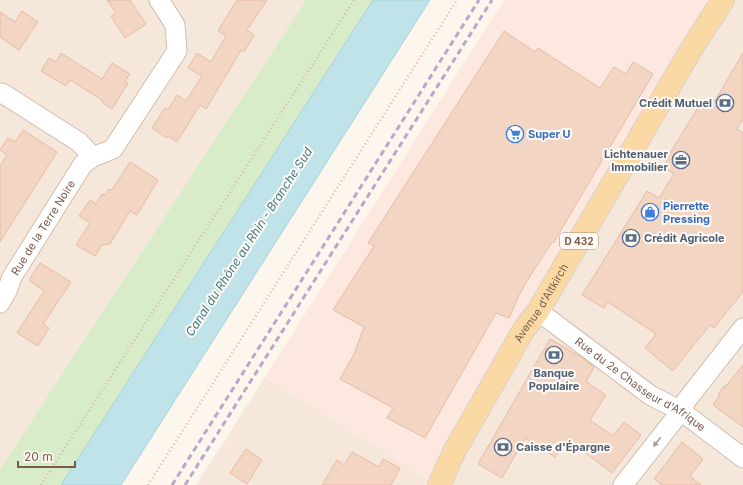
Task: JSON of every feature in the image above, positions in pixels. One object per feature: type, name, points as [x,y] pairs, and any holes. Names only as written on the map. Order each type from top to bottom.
[{"type":"main road","name":"Avenue d'Altkirch","points":[[439,485],[454,452],[523,331],[538,311],[692,48],[724,0]]},
{"type":"street","name":"Rue de la Terre Noire","points":[[0,303],[12,278],[83,164],[93,157],[112,149],[177,51],[175,25],[159,0]]},
{"type":"street","points":[[0,94],[2,93],[79,142],[93,157]]},
{"type":"street","name":"Rue du 2e Chasseur d'Afrique","points":[[538,311],[650,394],[681,411],[743,458]]},
{"type":"street","points":[[623,485],[743,328]]},
{"type":"path","points":[[41,485],[354,0]]},
{"type":"path","points":[[148,485],[457,0]]},
{"type":"shaded area","points":[[0,0],[306,0],[0,469]]},
{"type":"shaded area","points":[[504,0],[736,0],[429,480],[265,377]]},
{"type":"shaded area","points":[[736,0],[743,0],[743,485],[196,485],[265,377],[429,480]]},
{"type":"green space","points":[[306,0],[373,0],[62,485],[0,485],[0,469]]},
{"type":"water","name":"Canal du Rhône au Rhin - Branche Sud","points":[[373,0],[430,0],[121,485],[61,485]]},
{"type":"building","points":[[107,0],[130,0],[146,24],[125,38],[111,16],[116,13]]},
{"type":"building","points":[[237,0],[267,0],[247,30],[254,35],[244,52],[241,50],[206,109],[200,105],[177,142],[168,136],[167,138],[152,128],[165,108],[168,110],[177,95],[186,101],[202,76],[188,68],[197,53],[211,62],[226,36],[218,31]]},
{"type":"building","points":[[22,11],[38,22],[19,50],[0,37],[0,12],[15,22]]},
{"type":"building","points":[[504,31],[535,52],[538,48],[600,88],[614,67],[626,74],[633,62],[653,74],[554,242],[552,242],[527,281],[509,318],[496,313],[425,438],[387,418],[393,408],[340,379],[354,354],[364,327],[333,310],[374,246],[368,243]]},
{"type":"building","points":[[61,53],[102,79],[112,63],[130,74],[125,81],[128,83],[112,109],[103,103],[102,100],[70,80],[66,86],[41,71],[49,58],[56,62]]},
{"type":"building","points":[[743,53],[743,119],[737,129],[743,133],[743,292],[714,328],[710,325],[673,371],[645,348],[656,334],[608,302],[604,308],[582,295],[647,191],[659,198],[674,174],[663,167],[668,159],[667,158],[699,106],[703,109],[710,98],[715,101]]},
{"type":"building","points":[[23,130],[57,152],[0,242],[0,166],[7,155],[0,150],[8,138],[15,142]]},
{"type":"building","points":[[130,162],[158,180],[137,215],[130,211],[110,244],[102,245],[95,256],[76,245],[90,223],[79,216],[90,200],[96,204],[102,194],[105,195],[109,189],[112,190]]},
{"type":"building","points":[[40,263],[71,282],[43,324],[49,328],[38,346],[17,333],[44,291],[29,280]]},
{"type":"building","points":[[550,339],[581,357],[594,367],[586,382],[606,395],[590,420],[613,436],[624,422],[641,435],[612,473],[575,445],[573,448],[565,442],[555,457],[525,438],[502,478],[478,464]]},
{"type":"building","points":[[743,365],[743,427],[713,405],[724,386],[726,386]]},
{"type":"building","points":[[682,442],[703,459],[690,476],[701,485],[662,485],[654,479]]},
{"type":"building","points":[[246,449],[262,460],[247,484],[230,473]]},
{"type":"building","points":[[352,452],[379,467],[383,459],[400,468],[391,485],[322,485],[337,460],[344,465]]},
{"type":"railway","points":[[172,485],[479,0]]},
{"type":"railway","points":[[185,485],[492,0]]},
{"type":"place","name":"Crédit Mutuel","points":[[725,103]]},
{"type":"place","name":"Super U","points":[[515,134]]},
{"type":"place","name":"Lichtenauer Immobilier","points":[[681,160]]},
{"type":"place","name":"Pierrette Pressing","points":[[650,212]]},
{"type":"place","name":"Crédit Agricole","points":[[631,238]]},
{"type":"place","name":"Banque Populaire","points":[[554,355]]},
{"type":"place","name":"Caisse d'Épargne","points":[[503,447]]}]
